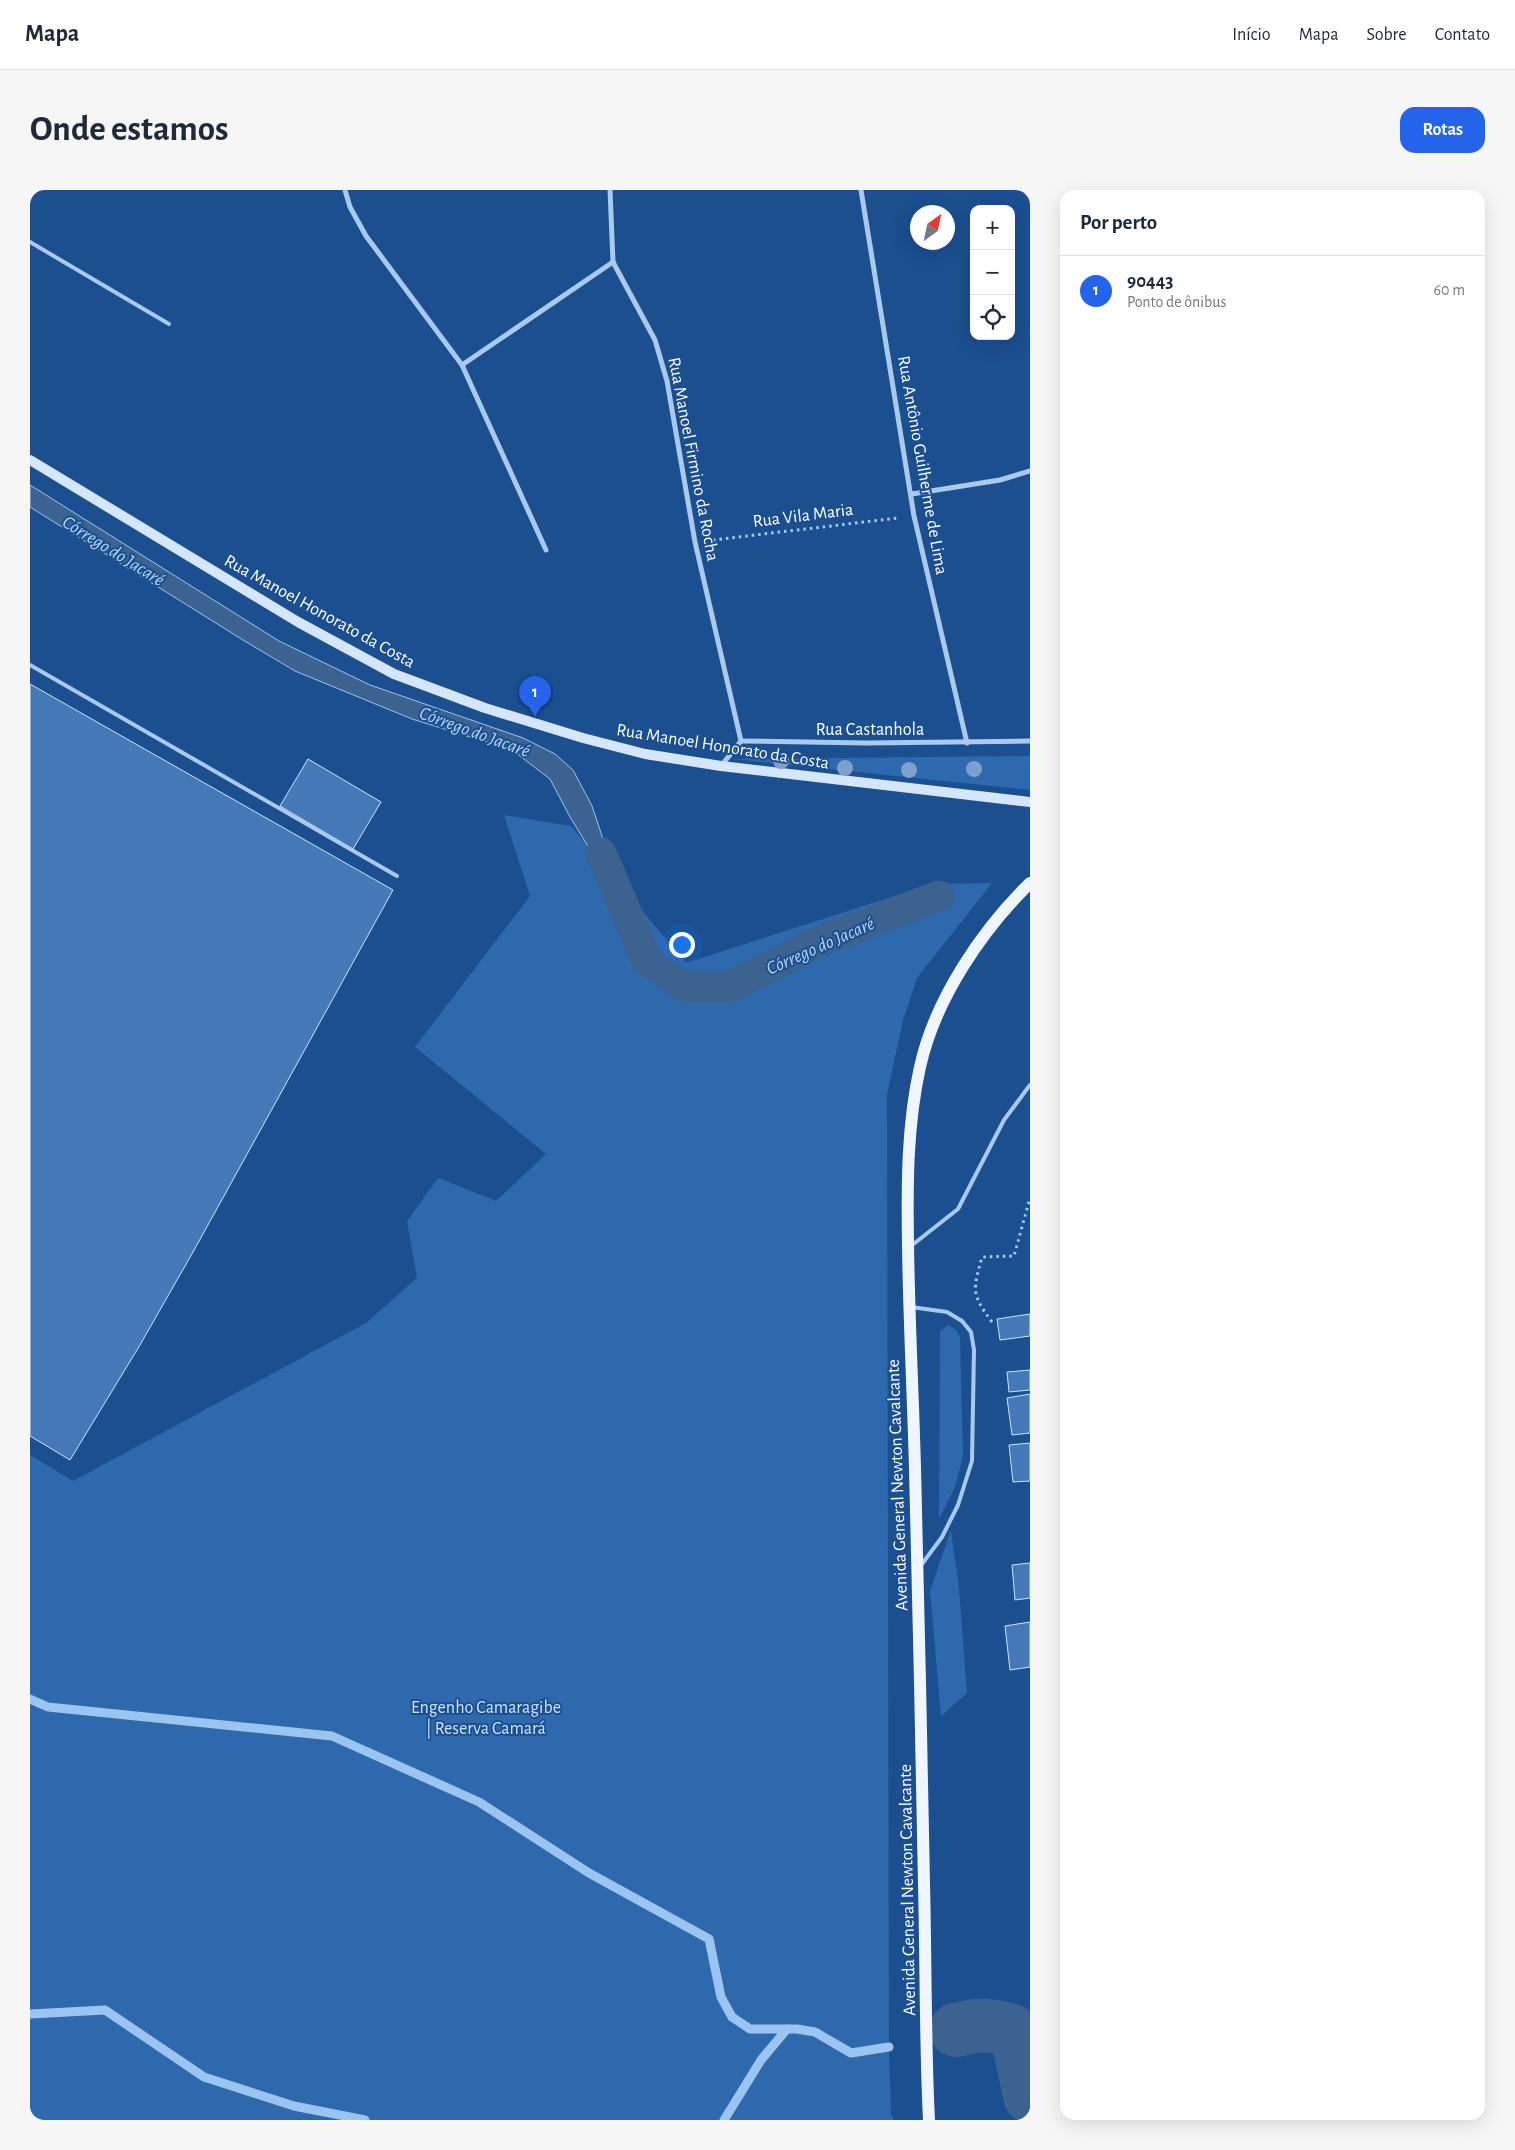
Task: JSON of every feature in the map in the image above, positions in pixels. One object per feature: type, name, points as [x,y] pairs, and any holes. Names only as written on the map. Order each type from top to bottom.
[{"type":"main road","name":"Avenida General Newton Cavalcante","points":[[929,2120],[908,1248],[909,1159],[912,1110],[920,1064],[935,1023],[969,956],[1008,904],[1030,883]]},
{"type":"street","points":[[345,190],[350,207],[366,236],[462,365],[546,550]]},
{"type":"street","name":"Rua Manoel Firmino da Rocha","points":[[610,190],[613,262],[655,340],[667,380],[695,542],[741,741]]},
{"type":"street","name":"Rua Antônio Guilherme de Lima","points":[[862,190],[914,516],[967,743]]},
{"type":"street","points":[[462,365],[613,262]]},
{"type":"street","name":"Rua Manoel Honorato da Costa","points":[[30,460],[298,622],[394,674],[485,708],[582,738],[645,754],[721,766],[1030,802]]},
{"type":"street","points":[[912,494],[1000,480],[1030,471]]},
{"type":"street","points":[[721,766],[741,741]]},
{"type":"street","name":"Rua Castanhola","points":[[741,741],[967,743],[1030,741]]},
{"type":"lane","points":[[30,242],[168,324]]},
{"type":"lane","points":[[30,665],[397,876]]},
{"type":"lane","points":[[908,1248],[958,1209],[1004,1120],[1030,1085]]},
{"type":"lane","points":[[910,1307],[947,1312],[962,1321],[971,1332],[974,1350],[972,1461],[958,1505],[942,1537],[917,1570]]},
{"type":"path","name":"Rua Vila Maria","points":[[695,542],[914,516]]},
{"type":"path","points":[[992,1322],[974,1292],[982,1257],[1014,1256],[1030,1198]]},
{"type":"green space","points":[[1030,756],[1030,790],[733,759]]},
{"type":"green space","name":"Engenho Camaragibe | Reserva Camará","points":[[504,815],[571,826],[686,963],[932,884],[992,883],[917,978],[903,1020],[887,1095],[889,2047],[891,2114],[894,2120],[30,2120],[30,1455],[73,1481],[366,1323],[417,1278],[407,1221],[438,1178],[496,1201],[546,1154],[415,1047],[530,896]]},
{"type":"green space","points":[[949,1325],[957,1331],[960,1337],[963,1456],[955,1487],[939,1519],[940,1331]]},
{"type":"green space","points":[[951,1530],[959,1589],[967,1693],[941,1716],[930,1591]]},
{"type":"water","name":"Córrego do Jacaré","points":[[30,485],[279,641],[370,685],[523,738],[555,754],[573,770],[592,806],[608,854],[616,892],[570,817],[550,779],[512,750],[412,719],[295,671],[30,507]]},
{"type":"building","points":[[30,684],[393,890],[193,1252],[140,1345],[70,1460],[30,1436]]},
{"type":"building","points":[[308,759],[381,802],[353,849],[280,806]]},
{"type":"building","points":[[1030,1314],[1030,1336],[1000,1340],[997,1319]]},
{"type":"building","points":[[1030,1370],[1030,1390],[1009,1392],[1007,1372]]},
{"type":"building","points":[[1030,1394],[1030,1433],[1012,1435],[1007,1398]]},
{"type":"building","points":[[1030,1443],[1030,1481],[1013,1482],[1009,1445]]},
{"type":"building","points":[[1030,1563],[1030,1598],[1015,1600],[1012,1565]]},
{"type":"building","points":[[1030,1622],[1030,1667],[1010,1670],[1005,1626]]},
{"type":"waterway","name":"Córrego do Jacaré","points":[[601,853],[646,959],[685,987],[730,987],[815,943],[939,896]]},
{"type":"waterway","points":[[30,1699],[48,1707],[332,1736],[479,1802],[589,1873],[709,1939],[721,1997],[732,2017],[750,2029],[797,2029],[815,2032],[851,2053],[889,2047]]},
{"type":"waterway","points":[[30,2014],[105,2010],[204,2077],[294,2106],[365,2120]]},
{"type":"waterway","points":[[956,2030],[984,2026],[1012,2031],[1020,2048],[1030,2096]]},
{"type":"waterway","points":[[724,2120],[761,2060],[787,2029]]},
{"type":"place","name":"90443","points":[[535,717]]}]
